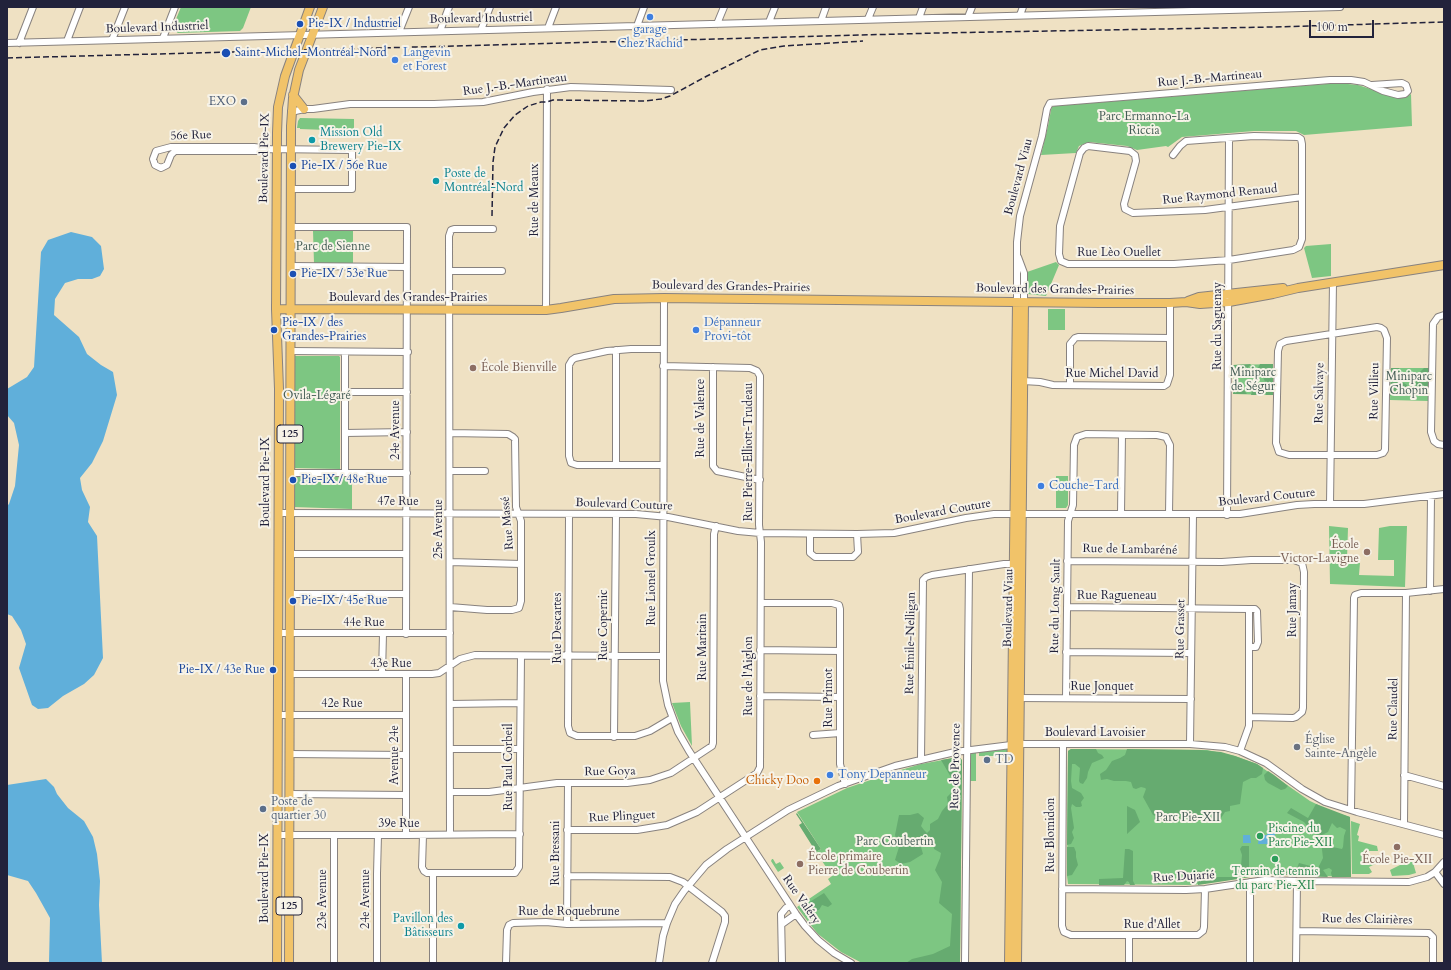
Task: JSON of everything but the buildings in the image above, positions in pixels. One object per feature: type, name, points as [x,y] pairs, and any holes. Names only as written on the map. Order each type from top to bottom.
[{"type":"main road","name":"Boulevard Pie-IX","points":[[277,963],[279,389],[276,309],[274,149],[282,87],[289,62],[310,7]]},
{"type":"main road","name":"Boulevard Pie-IX","points":[[289,963],[291,112],[293,95],[301,64],[323,7]]},
{"type":"main road","points":[[293,95],[304,108]]},
{"type":"main road","name":"Boulevard des Grandes-Prairies","points":[[276,309],[546,310],[614,299],[664,298],[1020,302],[1186,302],[1200,304],[1273,289],[1298,288],[1444,265]]},
{"type":"main road","name":"Boulevard Viau","points":[[1018,513],[1023,381],[1020,302]]},
{"type":"main road","name":"Boulevard Viau","points":[[1010,963],[1016,698],[1020,302]]},
{"type":"main road","name":"Boulevard Viau","points":[[1015,744],[1017,963]]},
{"type":"street","points":[[19,43],[33,7]]},
{"type":"street","points":[[67,41],[80,7]]},
{"type":"street","points":[[112,40],[125,7]]},
{"type":"street","points":[[163,38],[175,7]]},
{"type":"street","points":[[399,32],[409,7]]},
{"type":"street","points":[[440,31],[449,7]]},
{"type":"street","points":[[481,30],[490,7]]},
{"type":"street","points":[[548,28],[556,7]]},
{"type":"street","points":[[637,26],[644,7]]},
{"type":"street","points":[[717,24],[724,7]]},
{"type":"street","points":[[770,22],[775,7]]},
{"type":"street","points":[[821,21],[826,7]]},
{"type":"street","points":[[868,19],[873,7]]},
{"type":"street","points":[[919,18],[923,7]]},
{"type":"street","points":[[968,17],[972,7]]},
{"type":"street","points":[[1020,15],[1023,7]]},
{"type":"street","points":[[1077,14],[1079,7]]},
{"type":"street","name":"Boulevard Industriel","points":[[7,43],[1077,14],[1132,10],[1340,7]]},
{"type":"street","name":"Rue J.-B.-Martineau","points":[[1049,105],[1052,103],[1330,80],[1351,80],[1372,85],[1383,91],[1398,95],[1405,94],[1409,89],[1402,83],[1372,85]]},
{"type":"street","name":"Rue J.-B.-Martineau","points":[[291,112],[304,108],[321,108],[350,104],[476,103],[501,100],[547,90],[586,87],[671,90]]},
{"type":"street","name":"Rue de Meaux","points":[[546,310],[547,90]]},
{"type":"street","name":"Boulevard Viau","points":[[1020,302],[1024,273],[1018,255],[1018,228],[1049,105]]},
{"type":"street","points":[[1172,155],[1186,141],[1254,136],[1296,136],[1301,139],[1302,239],[1300,247],[1293,250],[1229,260]]},
{"type":"street","name":"Rue du Saguenay","points":[[1227,515],[1230,138]]},
{"type":"street","name":"Rue Lèo Ouellet","points":[[1135,155],[1130,151],[1092,146],[1082,150],[1060,229],[1059,254],[1061,261],[1068,264],[1147,265],[1229,260]]},
{"type":"street","name":"56e Rue","points":[[274,149],[260,147],[171,147],[156,151],[153,159],[155,165],[161,168],[167,165],[171,155],[175,151],[260,151],[274,149],[352,150],[352,189],[290,189]]},
{"type":"street","name":"Rue Raymond Renaud","points":[[1135,155],[1136,161],[1124,204],[1125,209],[1128,212],[1173,212],[1229,208],[1302,197]]},
{"type":"street","name":"24e Avenue","points":[[290,227],[407,227],[408,352],[406,634]]},
{"type":"street","name":"25e Avenue","points":[[450,834],[450,232],[451,230],[457,229],[493,229]]},
{"type":"street","points":[[290,266],[407,267]]},
{"type":"street","points":[[449,271],[502,271]]},
{"type":"street","name":"Rue Salvaye","points":[[1330,504],[1333,282]]},
{"type":"street","name":"Rue Lionel Groulx","points":[[664,298],[664,688],[672,718],[681,738],[745,836]]},
{"type":"street","name":"Rue Michel David","points":[[1023,381],[1040,382],[1053,385],[1164,386],[1168,384],[1170,375],[1170,303]]},
{"type":"street","points":[[1444,315],[1438,316],[1434,324],[1431,432],[1434,441],[1438,444],[1444,445]]},
{"type":"street","name":"Rue Villieu","points":[[1330,456],[1377,455],[1383,453],[1385,447],[1386,402],[1387,338],[1384,330],[1377,327],[1332,334]]},
{"type":"street","points":[[1330,456],[1284,455],[1279,452],[1276,443],[1278,347],[1286,341],[1332,334]]},
{"type":"street","points":[[1070,385],[1070,344],[1075,338],[1170,338]]},
{"type":"street","points":[[663,349],[616,350],[579,356],[572,360],[569,365],[569,456],[572,463],[577,465],[663,465]]},
{"type":"street","points":[[616,350],[616,465]]},
{"type":"street","points":[[290,351],[408,352]]},
{"type":"street","points":[[345,352],[345,473]]},
{"type":"street","points":[[663,366],[712,367]]},
{"type":"street","name":"Rue Pierre-Elliott-Trudeau","points":[[712,367],[750,368],[757,370],[760,380],[760,533]]},
{"type":"street","name":"Rue de Valence","points":[[712,367],[713,466],[717,471],[760,480]]},
{"type":"street","points":[[345,392],[407,392]]},
{"type":"street","points":[[345,433],[407,432]]},
{"type":"street","name":"Rue Massé","points":[[450,433],[508,434],[513,436],[516,442],[516,507],[521,521],[521,601],[519,608],[512,610],[488,610],[450,607]]},
{"type":"street","name":"Rue du Long Sault","points":[[1066,698],[1068,521],[1073,506],[1074,445],[1077,437],[1086,434],[1122,435]]},
{"type":"street","points":[[1121,514],[1122,435],[1158,435],[1166,437],[1168,440],[1170,445],[1169,514]]},
{"type":"street","points":[[450,471],[485,471]]},
{"type":"street","points":[[290,473],[407,473]]},
{"type":"street","name":"Boulevard Couture","points":[[518,514],[616,514],[663,516],[760,533],[857,534],[894,533],[980,515],[1018,513],[1227,515],[1253,513],[1297,505],[1378,503],[1444,494]]},
{"type":"street","points":[[1430,591],[1431,496]]},
{"type":"street","name":"47e Rue","points":[[278,513],[518,514]]},
{"type":"street","name":"Rue Descartes","points":[[569,514],[568,726],[570,733],[577,736],[614,736]]},
{"type":"street","name":"Rue Copernic","points":[[614,736],[616,514]]},
{"type":"street","name":"Rue Grasset","points":[[1190,744],[1193,515]]},
{"type":"street","name":"Rue Maritain","points":[[694,758],[711,747],[713,743],[714,534],[716,526]]},
{"type":"street","name":"Rue de l'Aiglon","points":[[720,797],[754,775],[760,768],[760,533]]},
{"type":"street","points":[[810,534],[810,553],[815,557],[853,557],[858,552],[857,534]]},
{"type":"street","points":[[290,554],[406,554]]},
{"type":"street","name":"Rue Jamay","points":[[1192,562],[1294,560],[1302,563],[1304,567],[1302,712],[1293,718],[1249,717]]},
{"type":"street","name":"Rue de Lambaréné","points":[[1067,561],[1192,562]]},
{"type":"street","points":[[450,562],[521,564]]},
{"type":"street","name":"Rue Émile-Nelligan","points":[[920,759],[923,580],[932,575],[969,569],[1017,564]]},
{"type":"street","name":"Rue de Provence","points":[[965,963],[969,569]]},
{"type":"street","points":[[1351,810],[1353,602],[1355,595],[1361,593],[1406,593],[1444,589]]},
{"type":"street","name":"Rue Claudel","points":[[1404,824],[1406,593]]},
{"type":"street","points":[[290,594],[406,594]]},
{"type":"street","name":"Rue Primot","points":[[760,603],[832,603],[839,605],[841,770],[845,784]]},
{"type":"street","name":"Rue Ragueneau","points":[[1067,606],[1249,609],[1249,717]]},
{"type":"street","name":"44e Rue","points":[[278,633],[450,633]]},
{"type":"street","points":[[382,674],[383,634]]},
{"type":"street","points":[[760,650],[840,650]]},
{"type":"street","points":[[1066,652],[1191,653]]},
{"type":"street","name":"43e Rue","points":[[290,674],[436,674],[460,659],[471,655],[663,656]]},
{"type":"street","name":"Rue Paul Corbeil","points":[[433,874],[510,874],[514,873],[520,867],[520,656]]},
{"type":"street","name":"Avenue 24e","points":[[406,675],[406,835]]},
{"type":"street","points":[[760,696],[840,697]]},
{"type":"street","name":"Rue Jonquet","points":[[1016,698],[1191,699]]},
{"type":"street","points":[[450,704],[520,703]]},
{"type":"street","name":"42e Rue","points":[[278,715],[406,715]]},
{"type":"street","points":[[1240,751],[1248,730],[1249,717]]},
{"type":"street","points":[[614,736],[635,736],[643,734],[672,718]]},
{"type":"street","points":[[813,735],[840,733]]},
{"type":"street","name":"Boulevard Lavoisier","points":[[659,963],[663,936],[667,923],[687,885],[710,862],[745,836],[791,809],[845,784],[883,770],[920,759],[967,750],[1015,744],[1216,745],[1240,751],[1266,763],[1319,799],[1351,810],[1444,835]]},
{"type":"street","name":"Rue Blomidon","points":[[1062,926],[1063,744]]},
{"type":"street","points":[[450,749],[520,749]]},
{"type":"street","points":[[289,754],[406,755]]},
{"type":"street","name":"Rue Goya","points":[[450,792],[489,792],[547,784],[628,783],[650,780],[671,773],[694,758]]},
{"type":"street","points":[[1404,775],[1444,786]]},
{"type":"street","name":"Rue Bressani","points":[[567,924],[568,783]]},
{"type":"street","points":[[289,794],[406,794]]},
{"type":"street","name":"Rue Plinguet","points":[[567,830],[637,830],[668,825],[688,816],[720,797]]},
{"type":"street","name":"39e Rue","points":[[277,835],[520,834]]},
{"type":"street","name":"23e Avenue","points":[[334,835],[334,963]]},
{"type":"street","name":"24e Avenue","points":[[377,963],[378,835]]},
{"type":"street","points":[[423,835],[422,867],[425,872],[433,874],[433,963]]},
{"type":"street","name":"Rue Valéry","points":[[745,836],[790,906],[812,935],[839,960],[851,963]]},
{"type":"street","name":"Rue Dujarié","points":[[1062,889],[1186,890],[1205,889],[1269,880],[1409,882],[1422,879],[1435,872],[1444,862]]},
{"type":"street","points":[[1435,872],[1444,884]]},
{"type":"street","points":[[567,876],[670,877],[677,879],[687,885],[722,912],[725,916],[726,922],[712,963]]},
{"type":"street","points":[[1296,963],[1297,881]]},
{"type":"street","points":[[1250,882],[1250,963]]},
{"type":"street","name":"Rue d'Allet","points":[[1062,926],[1064,932],[1071,935],[1198,935],[1203,931],[1204,927],[1205,889]]},
{"type":"street","points":[[782,963],[781,914],[790,906]]},
{"type":"street","points":[[782,924],[796,914]]},
{"type":"street","name":"Rue de Roquebrune","points":[[506,963],[506,934],[509,925],[514,922],[567,924],[667,923]]},
{"type":"street","name":"Rue des Clairières","points":[[1296,931],[1427,932],[1432,934],[1433,963]]},
{"type":"street","points":[[1129,936],[1129,963]]},
{"type":"green space","points":[[181,7],[251,7],[243,28],[240,31],[178,33],[175,31],[174,24]]},
{"type":"green space","name":"Parc Ermanno-La Riccia","points":[[1338,83],[1358,85],[1399,98],[1405,98],[1411,94],[1412,126],[1304,135],[1296,131],[1254,131],[1182,137],[1168,147],[1137,150],[1127,146],[1089,142],[1079,146],[1076,153],[1041,155],[1051,110],[1052,107],[1055,106]]},
{"type":"green space","points":[[300,118],[354,119],[354,131],[300,129],[297,128]]},
{"type":"green space","name":"Parc de Sienne","points":[[313,231],[353,231],[353,263],[314,263]]},
{"type":"green space","points":[[1331,244],[1331,276],[1312,278],[1304,248],[1306,246]]},
{"type":"green space","points":[[1056,262],[1059,265],[1046,296],[1028,294],[1027,272]]},
{"type":"green space","points":[[1048,309],[1065,309],[1065,330],[1048,330]]},
{"type":"green space","name":"Ovila-Légaré","points":[[294,356],[340,357],[340,469],[294,468]]},
{"type":"green space","points":[[1251,364],[1240,377],[1233,378],[1233,365]]},
{"type":"green space","points":[[1260,364],[1273,364],[1273,395],[1266,395],[1264,391],[1266,384],[1263,377],[1265,371],[1258,368]]},
{"type":"green space","name":"Miniparc de Ségur","points":[[1273,364],[1273,395],[1233,394],[1233,365]]},
{"type":"green space","name":"Miniparc Chopin","points":[[1391,368],[1429,368],[1428,401],[1390,400]]},
{"type":"green space","points":[[1391,368],[1399,368],[1399,380],[1407,385],[1408,391],[1397,389],[1390,396]]},
{"type":"green space","points":[[1424,368],[1429,368],[1428,387],[1418,391],[1413,390],[1413,386],[1419,377],[1420,372]]},
{"type":"green space","points":[[1239,382],[1247,394],[1233,394],[1233,385]]},
{"type":"green space","points":[[1257,382],[1261,385],[1259,393],[1256,395],[1251,395],[1253,388]]},
{"type":"green space","points":[[345,476],[345,478],[352,478],[352,509],[294,507],[295,477]]},
{"type":"green space","points":[[1056,476],[1068,476],[1068,505],[1066,508],[1056,508]]},
{"type":"green space","points":[[1329,526],[1348,528],[1347,559],[1354,560],[1354,563],[1360,563],[1359,575],[1394,576],[1394,560],[1378,560],[1379,528],[1390,526],[1407,526],[1405,587],[1330,584]]},
{"type":"green space","points":[[690,702],[692,746],[681,726],[672,703]]},
{"type":"green space","points":[[1012,745],[1008,782],[1007,753],[995,753],[994,756],[979,756],[979,748]]},
{"type":"green space","points":[[976,749],[976,781],[967,781],[967,750]]},
{"type":"green space","name":"Parc Pie-XII","points":[[1071,749],[1207,750],[1235,756],[1257,764],[1310,801],[1333,812],[1350,817],[1351,877],[1269,874],[1193,885],[1068,884],[1068,751]]},
{"type":"green space","points":[[1071,749],[1096,749],[1104,758],[1092,763],[1087,778],[1083,784],[1079,781],[1080,768],[1075,764],[1072,764],[1072,788],[1081,793],[1084,798],[1081,802],[1082,806],[1080,807],[1076,807],[1072,804],[1071,808],[1074,828],[1072,832],[1074,838],[1071,844],[1067,845],[1068,751]]},
{"type":"green space","points":[[1127,749],[1200,750],[1221,752],[1257,764],[1263,768],[1262,774],[1256,778],[1251,778],[1243,782],[1240,804],[1230,806],[1230,811],[1225,812],[1221,818],[1186,822],[1178,821],[1172,823],[1153,815],[1143,797],[1145,788],[1133,788],[1131,782],[1126,781],[1114,781],[1107,779],[1101,780],[1100,774],[1106,770],[1112,761],[1125,755]]},
{"type":"green space","name":"Parc Coubertin","points":[[959,757],[962,760],[960,963],[862,963],[841,952],[818,934],[797,907],[831,884],[828,879],[832,876],[816,852],[821,849],[797,812],[847,788],[894,772],[921,764]]},
{"type":"green space","points":[[959,757],[962,760],[960,963],[906,963],[912,959],[933,954],[950,946],[952,914],[939,903],[942,882],[935,870],[941,853],[934,849],[933,839],[923,841],[921,847],[923,854],[910,862],[901,864],[895,860],[899,847],[895,835],[899,815],[918,813],[924,818],[921,826],[927,833],[930,830],[930,824],[938,819],[948,804],[947,797],[955,789],[952,779],[941,760]]},
{"type":"green space","points":[[1268,771],[1288,786],[1281,790],[1268,783],[1265,780],[1264,775]]},
{"type":"green space","points":[[1316,804],[1350,817],[1351,877],[1332,877],[1332,870],[1329,868],[1323,870],[1328,877],[1294,876],[1299,863],[1318,868],[1323,858],[1322,839],[1325,839],[1328,846],[1342,849],[1343,847],[1346,830],[1340,827],[1337,828],[1332,823],[1328,832],[1320,836],[1313,833],[1304,822],[1287,813],[1291,808],[1308,818]]},
{"type":"green space","points":[[1127,806],[1135,810],[1140,822],[1127,834]]},
{"type":"green space","points":[[797,813],[821,849],[816,852],[799,825],[802,823],[796,814]]},
{"type":"green space","points":[[1351,821],[1360,824],[1357,835],[1359,836],[1358,841],[1377,846],[1378,851],[1364,851],[1364,859],[1376,860],[1379,862],[1369,867],[1372,872],[1369,874],[1352,874]]},
{"type":"green space","points":[[1242,846],[1249,846],[1249,870],[1289,871],[1287,875],[1269,874],[1244,878],[1241,866],[1242,855],[1240,849]]},
{"type":"green space","points":[[1067,847],[1074,847],[1078,865],[1072,875],[1067,876]]},
{"type":"green space","points":[[1125,849],[1133,851],[1133,881],[1135,885],[1130,885],[1127,881],[1124,885],[1099,885],[1099,879],[1123,878]]},
{"type":"green space","points":[[772,859],[776,864],[780,862],[784,868],[778,872],[771,861]]},
{"type":"green space","points":[[1412,859],[1416,873],[1392,876],[1390,870]]},
{"type":"green space","points":[[1198,870],[1216,877],[1237,877],[1238,879],[1198,885]]},
{"type":"green space","points":[[824,893],[832,904],[828,907],[822,905],[819,910],[815,910],[806,916],[800,908]]},
{"type":"water","points":[[71,232],[92,237],[101,246],[104,269],[100,276],[92,279],[78,279],[65,283],[55,299],[54,315],[79,337],[87,354],[113,372],[117,395],[103,441],[92,463],[80,478],[82,490],[90,507],[88,522],[97,536],[103,658],[94,675],[84,684],[63,696],[48,708],[38,709],[32,705],[19,668],[26,644],[21,630],[12,616],[7,614],[7,506],[15,486],[19,445],[14,423],[7,415],[7,389],[27,377],[34,367],[41,252],[48,240]]},
{"type":"water","points":[[46,779],[54,787],[57,794],[68,808],[84,821],[93,837],[97,854],[100,881],[99,905],[102,963],[49,963],[50,918],[28,881],[7,875],[7,785]]},
{"type":"water","points":[[1268,828],[1275,828],[1275,844],[1258,844],[1259,835],[1267,835]]},
{"type":"water","points":[[1243,835],[1250,835],[1251,843],[1243,843]]},
{"type":"railway","points":[[7,58],[937,33],[1273,27],[1444,22]]},
{"type":"railway","points":[[492,216],[493,162],[495,147],[504,128],[515,115],[528,106],[553,100],[645,101],[661,99],[670,96],[760,50],[784,46],[863,41]]},
{"type":"place","name":"garage Chez Rachid","points":[[650,17]]},
{"type":"place","name":"Pie-IX / Industriel","points":[[300,24]]},
{"type":"place","name":"Saint-Michel–Montréal-Nord","points":[[226,53]]},
{"type":"place","name":"Langevin et Forest","points":[[395,60]]},
{"type":"place","name":"EXO","points":[[244,102]]},
{"type":"place","name":"Mission Old Brewery Pie-IX","points":[[312,140]]},
{"type":"place","name":"Pie-IX / 56e Rue","points":[[293,166]]},
{"type":"place","name":"Poste de Montréal-Nord","points":[[436,181]]},
{"type":"place","name":"Pie-IX / 53e Rue","points":[[293,274]]},
{"type":"place","name":"Pie-IX / des Grandes-Prairies","points":[[274,330]]},
{"type":"place","name":"Dépanneur Provi-tôt","points":[[696,330]]},
{"type":"place","name":"École Bienville","points":[[473,368]]},
{"type":"place","name":"Pie-IX / 48e Rue","points":[[293,480]]},
{"type":"place","name":"Couche-Tard","points":[[1041,486]]},
{"type":"place","name":"École Victor-Lavigne","points":[[1367,552]]},
{"type":"place","name":"Pie-IX / 45e Rue","points":[[293,601]]},
{"type":"place","name":"Pie-IX / 43e Rue","points":[[273,670]]},
{"type":"place","name":"Église Sainte-Angèle","points":[[1297,747]]},
{"type":"place","name":"TD","points":[[987,760]]},
{"type":"place","name":"Tony Depanneur","points":[[830,775]]},
{"type":"place","name":"Chicky Doo","points":[[817,781]]},
{"type":"place","name":"Poste de quartier 30","points":[[263,809]]},
{"type":"place","name":"Piscine du Parc Pie-XII","points":[[1260,836]]},
{"type":"place","name":"École Pie-XII","points":[[1397,847]]},
{"type":"place","name":"Terrain de tennis du parc Pie-XII","points":[[1275,859]]},
{"type":"place","name":"École primaire Pierre de Coubertin","points":[[800,864]]},
{"type":"place","name":"Pavillon des Bâtisseurs","points":[[461,926]]}]
